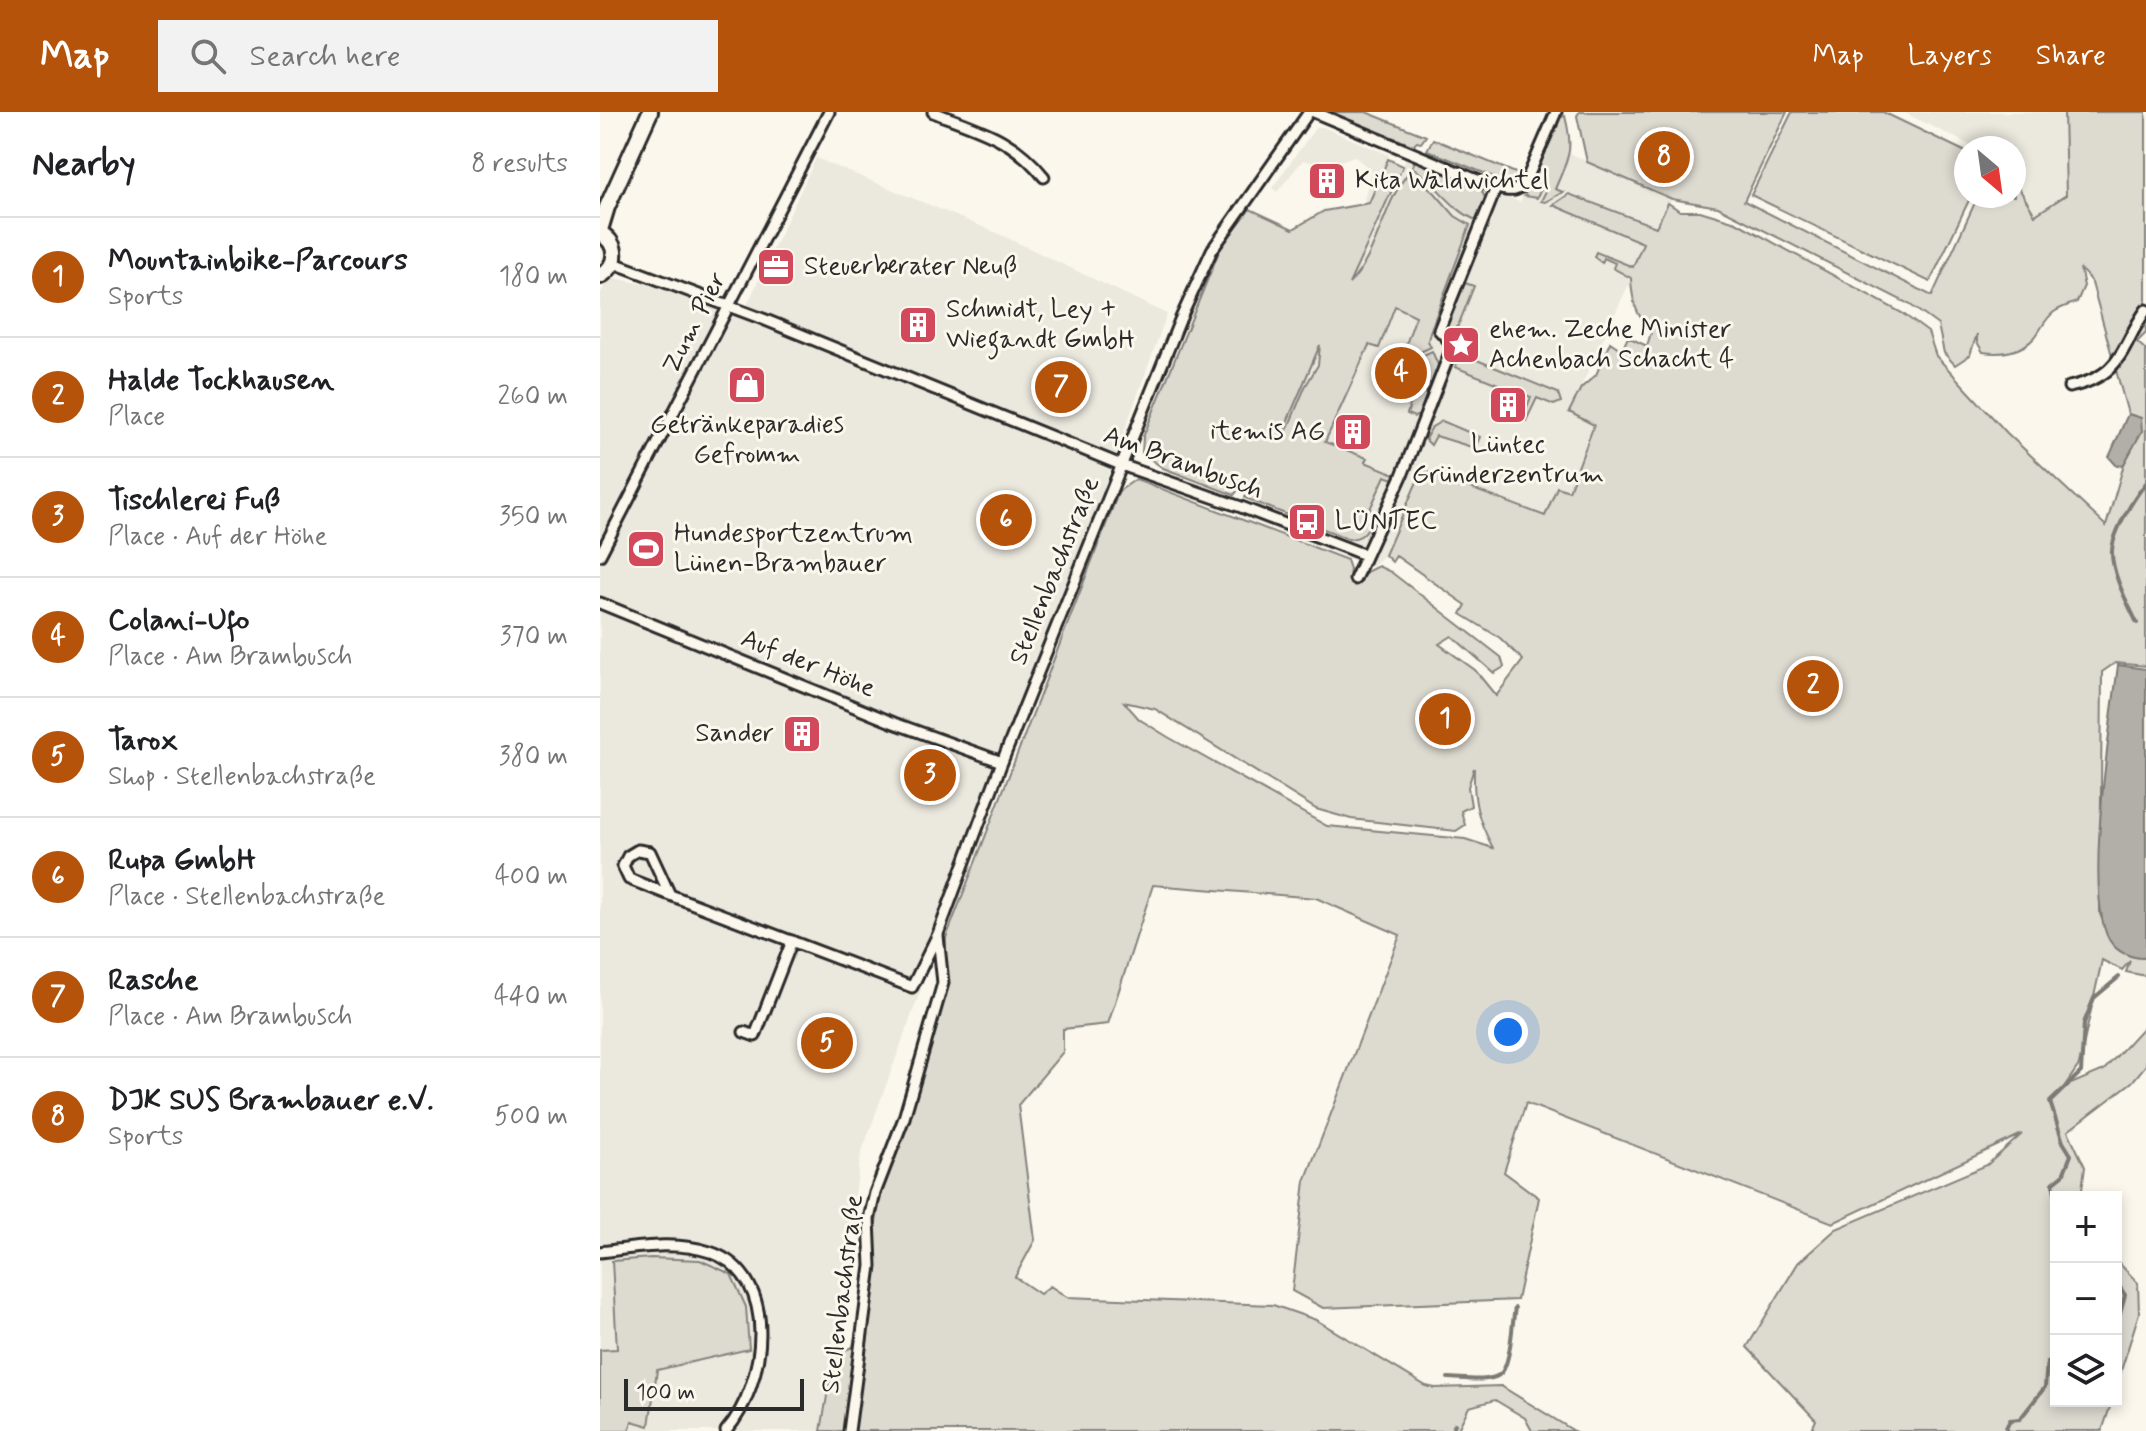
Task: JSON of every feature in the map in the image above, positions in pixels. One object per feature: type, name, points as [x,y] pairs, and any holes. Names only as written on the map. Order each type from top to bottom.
[{"type":"main road","points":[[600,276],[614,263],[613,245],[600,232],[607,207],[650,112]]},
{"type":"street","name":"Zum Pier","points":[[600,555],[829,112]]},
{"type":"street","points":[[933,112],[1006,141],[1028,157],[1044,177]]},
{"type":"street","name":"Stellenbachstraße","points":[[670,895],[650,852],[638,850],[628,856],[623,866],[629,879],[670,895],[912,987],[938,934],[1002,762],[1180,320],[1212,250],[1311,112],[1496,188]]},
{"type":"street","points":[[1355,579],[1401,478],[1453,345],[1439,330],[1496,188],[1512,192],[1522,188],[1556,112]]},
{"type":"street","name":"Am Brambusch","points":[[614,263],[729,306],[1121,465],[1365,555]]},
{"type":"street","points":[[2069,387],[2102,376],[2115,366],[2146,310]]},
{"type":"street","name":"Auf der Höhe","points":[[600,603],[894,723],[1002,762]]},
{"type":"street","name":"Stellenbachstraße","points":[[849,1431],[871,1266],[869,1219],[875,1193],[904,1118],[943,983],[938,934]]},
{"type":"street","points":[[744,1032],[755,1036],[792,941]]},
{"type":"street","points":[[600,1252],[653,1247],[691,1248],[725,1258],[744,1277],[756,1306],[761,1344],[755,1377],[745,1403],[726,1431]]},
{"type":"shaded area","points":[[1330,112],[1366,112],[1426,136],[1414,146]]},
{"type":"shaded area","points":[[1579,112],[1787,112],[1744,201],[1932,296],[1972,208],[2026,208],[2026,200],[2035,215],[2066,195],[2064,112],[2146,112],[2146,333],[2137,342],[2146,350],[2146,666],[2115,663],[2102,672],[2100,914],[2111,938],[2121,950],[2146,958],[2146,976],[2126,972],[2130,961],[2122,970],[2102,960],[2079,1065],[2064,1087],[2104,1070],[2146,1024],[2146,1065],[2132,1082],[2068,1131],[2085,1167],[2082,1191],[2050,1191],[2050,1407],[2110,1407],[2102,1431],[1811,1431],[1816,1420],[1747,1347],[1798,1263],[1836,1229],[1987,1165],[2022,1134],[1833,1223],[1526,1103],[1504,1172],[1539,1198],[1517,1300],[1323,1308],[1292,1291],[1305,1181],[1400,935],[1316,898],[1153,885],[1108,1024],[1063,1029],[1063,1052],[1018,1105],[1035,1240],[1015,1277],[1040,1294],[1050,1286],[1067,1297],[1273,1305],[1316,1320],[1426,1386],[1501,1386],[1574,1431],[1532,1431],[1525,1418],[1495,1400],[1469,1407],[1457,1431],[821,1431],[834,1354],[853,1347],[882,1190],[945,996],[946,938],[1119,491],[1136,479],[1347,560],[1349,578],[1360,582],[1366,572],[1378,566],[1391,572],[1501,657],[1504,667],[1494,673],[1452,636],[1439,644],[1475,670],[1496,696],[1523,660],[1500,638],[1461,614],[1466,605],[1396,556],[1392,562],[1385,555],[1422,470],[1545,516],[1557,487],[1569,491],[1594,425],[1569,412],[1581,388],[1596,375],[1610,342],[1622,350],[1628,337],[1647,346],[1652,329],[1636,307],[1631,278],[1613,268],[1615,263],[1604,258],[1602,263],[1594,257],[1596,252],[1633,267],[1643,243],[1553,205],[1569,194],[1656,227],[1668,203],[1680,211],[1700,211],[1736,222],[1902,313],[1928,332],[1936,356],[2007,433],[2106,526],[2124,464],[2141,431],[2141,418],[2128,414],[2092,283],[2080,268],[2084,286],[2077,302],[2054,312],[2030,342],[2011,351],[1983,352],[1977,342],[1977,334],[1970,355],[1955,365],[1944,353],[1938,325],[1909,304],[1718,207],[1672,199],[1587,162],[1577,116]],"holes":[[[1124,702],[1155,709],[1316,809],[1351,819],[1456,831],[1465,825],[1461,811],[1471,806],[1468,787],[1474,768],[1477,809],[1493,848],[1465,839],[1327,826],[1168,737],[1139,719]]]},
{"type":"shaded area","points":[[1792,112],[1883,112],[1954,146],[1954,208],[1965,208],[1930,282],[1751,195]]},
{"type":"shaded area","points":[[1903,112],[2064,112],[2066,195],[2034,215],[2026,201],[2026,136],[1954,137]]},
{"type":"shaded area","points":[[1565,116],[1569,153],[1555,189],[1563,192],[1545,202],[1541,201],[1546,191],[1541,189],[1537,198],[1524,196],[1558,125],[1557,118]]},
{"type":"shaded area","points":[[1316,127],[1323,127],[1389,155],[1370,203],[1364,200],[1371,170],[1354,156],[1326,166],[1303,160],[1277,192],[1272,188]]},
{"type":"shaded area","points":[[1433,139],[1523,176],[1519,182],[1511,184],[1427,150]]},
{"type":"shaded area","name":"ehem. Zeche Minister Achenbach Schacht 4","points":[[1549,144],[1672,199],[1656,227],[1569,194],[1643,243],[1633,267],[1636,269],[1569,412],[1594,424],[1569,491],[1545,517],[1422,471],[1385,555],[1371,567],[1240,516],[1257,495],[1281,434],[1407,156],[1520,202]]},
{"type":"shaded area","points":[[816,158],[997,233],[1167,314],[861,1154],[820,1431],[600,1431],[600,295],[609,277],[747,305]]},
{"type":"shaded area","points":[[1388,159],[1403,166],[1349,284],[1367,258],[1393,198],[1410,171],[1455,216],[1470,225],[1430,332],[1428,341],[1431,347],[1416,354],[1404,350],[1416,316],[1395,306],[1379,348],[1369,345],[1325,442],[1367,458],[1365,462],[1395,474],[1394,479],[1385,476],[1365,520],[1371,523],[1365,533],[1349,539],[1245,498],[1248,488],[1243,484],[1234,495],[1163,468],[1142,453],[1143,437],[1220,249],[1250,209],[1293,229],[1324,211],[1369,203]],"holes":[[[1320,345],[1318,365],[1285,435],[1282,434]]]},
{"type":"shaded area","points":[[1416,159],[1481,189],[1485,198],[1476,220],[1458,209],[1412,167]]},
{"type":"shaded area","points":[[1465,283],[1474,286],[1458,326],[1451,332],[1447,325]]},
{"type":"shaded area","points":[[1432,351],[1438,365],[1433,385],[1415,376],[1413,366],[1419,357]]},
{"type":"shaded area","points":[[1462,354],[1558,393],[1561,402],[1554,405],[1537,398],[1526,421],[1522,419],[1531,397],[1455,367]]},
{"type":"shaded area","points":[[1410,385],[1429,393],[1420,415],[1414,417],[1407,414],[1410,405],[1396,400],[1401,388]]},
{"type":"shaded area","points":[[2128,414],[2141,418],[2142,431],[2124,464],[2117,466],[2109,457]]},
{"type":"shaded area","points":[[1442,421],[1480,437],[1475,448],[1436,436],[1431,445],[1425,439],[1432,427]]},
{"type":"shaded area","points":[[2118,665],[2146,669],[2146,958],[2128,955],[2113,945],[2103,925],[2099,893],[2101,811]]},
{"type":"shaded area","points":[[651,1258],[700,1260],[731,1274],[746,1307],[749,1349],[657,1370],[649,1426],[632,1421],[629,1431],[600,1431],[600,1350],[617,1349],[612,1261]]},
{"type":"shaded area","points":[[2122,1266],[2138,1283],[2139,1313],[2122,1368]]},
{"type":"waterway","points":[[2137,623],[2117,578],[2112,551],[2120,525],[2146,483]]},
{"type":"waterway","points":[[2055,1191],[2053,1183],[2063,1175],[2071,1155],[2063,1142],[2050,1102],[2081,1072],[2084,1023],[2094,998],[2119,977]]},
{"type":"waterway","points":[[2122,1290],[2125,1295],[2122,1306]]},
{"type":"waterway","points":[[1448,1378],[1481,1379],[1494,1377],[1503,1371],[1509,1354],[1515,1308]]},
{"type":"waterway","points":[[2008,1431],[2006,1428],[2010,1420],[2020,1419],[2045,1387],[2047,1362],[2050,1361]]},
{"type":"waterway","points":[[1452,1431],[1455,1424]]},
{"type":"place","name":"DJK SUS Brambauer e.V.","points":[[1664,157]]},
{"type":"place","name":"Kita Waldwichtel","points":[[1327,181]]},
{"type":"place","name":"Steuerberater Neuß","points":[[776,267]]},
{"type":"place","name":"Schmidt, Ley + Wiegandt GmbH","points":[[918,325]]},
{"type":"place","name":"ehem. Zeche Minister Achenbach Schacht 4","points":[[1461,345]]},
{"type":"place","name":"Colani-Ufo","points":[[1401,373]]},
{"type":"place","name":"Getränkeparadies Gefromm","points":[[747,385]]},
{"type":"place","name":"Rasche","points":[[1061,387]]},
{"type":"place","name":"Lüntec Gründerzentrum","points":[[1508,405]]},
{"type":"place","name":"itemis AG","points":[[1353,432]]},
{"type":"place","name":"Rupa GmbH","points":[[1006,520]]},
{"type":"place","name":"LÜNTEC","points":[[1307,522]]},
{"type":"place","name":"Hundesportzentrum Lünen-Brambauer","points":[[646,549]]},
{"type":"place","name":"Halde Tockhausen","points":[[1813,686]]},
{"type":"place","name":"Mountainbike-Parcours","points":[[1445,719]]},
{"type":"place","name":"Sander","points":[[802,734]]},
{"type":"place","name":"Tischlerei Fuß","points":[[930,775]]},
{"type":"place","name":"Tarox","points":[[827,1043]]}]
